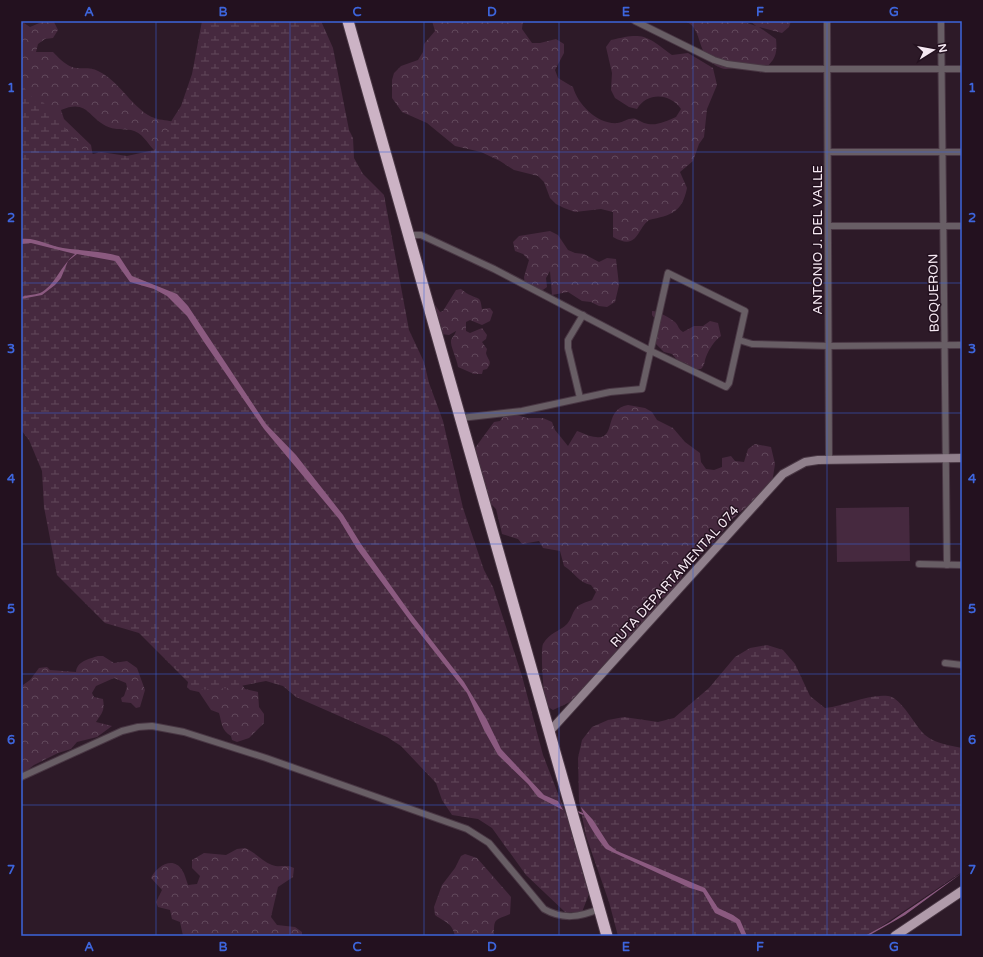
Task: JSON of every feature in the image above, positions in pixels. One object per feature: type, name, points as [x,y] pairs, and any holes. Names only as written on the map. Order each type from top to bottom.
[{"type":"highway","points":[[348,21],[576,822],[607,936]]},
{"type":"main road","points":[[895,936],[962,892]]},
{"type":"street","points":[[635,21],[714,60],[727,64],[766,69],[962,69]]},
{"type":"street","name":"ANTONIO J. DEL VALLE","points":[[827,21],[829,459]]},
{"type":"street","name":"BOQUERON","points":[[941,21],[948,565]]},
{"type":"street","points":[[828,152],[962,152]]},
{"type":"street","points":[[829,226],[962,226]]},
{"type":"street","points":[[409,235],[421,235],[494,269],[651,351],[726,387],[729,383],[745,311],[668,273],[651,351],[642,389],[610,392],[522,411],[461,418]]},
{"type":"street","points":[[580,398],[568,348],[568,340],[583,315]]},
{"type":"street","points":[[739,340],[752,344],[829,346],[962,344]]},
{"type":"street","name":"RUTA DEPARTAMENTAL 074","points":[[550,731],[783,474],[805,462],[829,459],[962,458]]},
{"type":"street","points":[[919,564],[962,565]]},
{"type":"street","points":[[945,663],[962,665]]},
{"type":"street","points":[[21,777],[122,731],[138,727],[152,726],[184,732],[266,758],[467,829],[489,843],[544,909],[554,914],[577,917],[599,909]]},
{"type":"green space","points":[[21,21],[30,27],[44,21],[54,22],[58,30],[53,38],[45,39],[38,44],[36,52],[53,52],[69,66],[98,71],[112,80],[141,110],[154,118],[178,124],[187,135],[154,150],[144,138],[135,131],[115,129],[106,126],[82,108],[70,107],[61,110],[64,119],[91,145],[94,162],[21,115]]},
{"type":"green space","points":[[202,21],[321,21],[333,48],[349,130],[353,138],[354,158],[363,174],[384,195],[409,330],[424,362],[429,383],[443,421],[463,508],[484,570],[493,587],[522,676],[543,755],[583,858],[589,894],[582,912],[565,912],[526,875],[492,828],[478,819],[452,815],[442,800],[436,783],[401,746],[387,737],[296,697],[283,686],[266,681],[230,688],[196,690],[139,633],[105,623],[57,575],[44,507],[42,471],[29,440],[21,430],[21,84],[35,101],[43,102],[85,152],[93,154],[101,152],[127,156],[154,150],[161,145],[172,120],[181,106],[192,74]]},
{"type":"green space","points":[[432,21],[523,21],[522,29],[532,43],[540,43],[556,39],[564,44],[564,53],[555,70],[558,78],[573,87],[584,107],[596,117],[611,123],[618,123],[629,119],[637,119],[648,124],[657,124],[676,117],[681,109],[665,97],[652,97],[641,103],[637,109],[629,107],[615,98],[611,90],[612,73],[606,47],[611,40],[630,36],[644,37],[650,39],[672,55],[688,53],[713,68],[717,85],[707,109],[704,137],[699,144],[693,161],[680,172],[687,188],[679,208],[664,216],[649,220],[636,238],[627,242],[621,241],[613,237],[613,212],[601,209],[575,212],[564,208],[556,204],[550,198],[544,182],[538,176],[514,170],[481,152],[455,146],[427,123],[402,112],[392,98],[392,80],[394,73],[401,66],[418,60],[423,52],[424,44],[435,31]]},
{"type":"green space","points":[[685,21],[741,21],[756,26],[750,21],[791,21],[789,27],[782,33],[759,27],[776,39],[774,59],[760,73],[758,69],[745,67],[724,69],[713,63],[703,50],[695,30]]},
{"type":"green space","points":[[550,231],[558,235],[568,250],[575,253],[584,254],[599,262],[607,258],[616,259],[619,285],[615,302],[607,307],[582,301],[568,292],[552,295],[550,271],[546,278],[547,287],[540,292],[525,286],[524,277],[529,260],[523,254],[515,251],[513,242],[519,236]]},
{"type":"green space","points":[[461,289],[479,299],[482,309],[490,308],[493,312],[490,321],[482,325],[470,320],[466,322],[466,331],[470,333],[482,328],[487,335],[486,339],[482,342],[487,349],[486,353],[490,364],[487,369],[483,370],[482,374],[474,374],[458,367],[451,343],[451,339],[456,331],[449,335],[441,334],[431,306],[435,305],[440,312],[443,311],[456,290]]},
{"type":"green space","points":[[652,311],[661,313],[673,320],[683,332],[694,326],[703,326],[710,321],[718,323],[721,336],[710,348],[701,369],[693,369],[686,363],[678,361],[672,354],[664,352],[654,342],[657,322],[652,315]]},
{"type":"green space","points":[[628,405],[645,408],[652,412],[657,420],[673,428],[685,442],[700,453],[701,462],[706,469],[714,470],[722,467],[722,458],[731,456],[735,461],[744,462],[748,449],[755,444],[771,447],[775,464],[771,490],[765,496],[750,504],[730,521],[719,537],[698,557],[696,562],[686,568],[676,588],[661,599],[655,610],[626,643],[618,648],[604,671],[570,702],[553,710],[545,705],[542,664],[543,644],[549,637],[570,621],[577,607],[592,600],[596,592],[591,585],[580,580],[564,566],[560,551],[543,548],[539,541],[522,544],[518,539],[502,534],[496,509],[490,503],[476,475],[475,448],[494,422],[500,421],[510,413],[527,418],[543,418],[552,422],[555,430],[568,446],[577,431],[591,436],[602,437],[609,429],[615,412]]},
{"type":"green space","points":[[909,507],[910,561],[837,562],[836,508]]},
{"type":"green space","points":[[767,645],[783,650],[795,664],[810,696],[825,708],[864,698],[888,696],[898,701],[903,706],[921,731],[929,738],[943,744],[962,748],[962,872],[867,936],[618,936],[609,902],[586,836],[579,801],[578,758],[582,740],[592,727],[608,720],[624,717],[658,722],[674,718],[709,688],[735,657],[750,648]]},
{"type":"green space","points":[[103,656],[114,663],[127,661],[137,668],[145,690],[140,707],[136,708],[131,703],[122,702],[121,698],[124,696],[127,687],[126,683],[114,678],[96,686],[92,693],[94,697],[103,699],[104,706],[96,722],[112,726],[97,737],[77,742],[71,749],[58,753],[34,765],[21,775],[21,698],[23,685],[30,680],[39,668],[47,667],[50,670],[76,672],[81,663],[87,659]]},
{"type":"green space","points":[[238,679],[245,689],[258,692],[259,707],[264,714],[264,723],[249,738],[237,742],[232,740],[231,736],[225,731],[221,723],[219,713],[211,710],[199,692],[190,690],[187,687],[188,682]]},
{"type":"green space","points":[[245,848],[272,865],[294,868],[293,877],[278,887],[271,917],[277,925],[295,927],[302,932],[302,936],[183,936],[180,922],[172,919],[170,910],[158,907],[156,902],[162,890],[151,878],[153,874],[165,864],[174,863],[185,875],[188,885],[197,884],[200,876],[192,868],[192,860],[204,853],[226,855],[237,849]]},
{"type":"green space","points":[[465,854],[477,858],[511,897],[510,914],[496,921],[494,926],[494,936],[455,936],[450,925],[435,915],[434,907],[442,885],[455,868],[461,856]]},
{"type":"shaded area","points":[[21,239],[32,239],[63,248],[119,256],[132,276],[177,294],[188,306],[266,424],[296,455],[343,515],[361,544],[411,614],[464,682],[487,720],[501,749],[544,795],[558,801],[563,810],[538,797],[528,784],[498,755],[484,730],[467,693],[411,622],[357,549],[339,519],[264,429],[187,316],[167,296],[154,289],[130,282],[115,261],[77,254],[68,261],[75,254],[31,243],[21,244]]},
{"type":"shaded area","points":[[68,261],[61,278],[55,285],[42,295],[21,299],[21,297],[40,293],[45,290],[54,281]]},
{"type":"shaded area","points":[[581,807],[593,820],[609,845],[617,851],[705,888],[718,908],[740,920],[747,936],[742,936],[736,923],[715,913],[703,892],[690,888],[606,849],[592,829]]},
{"type":"shaded area","points":[[962,873],[905,915],[868,936],[865,936],[890,922]]},
{"type":"waterway","points":[[576,811],[583,814]]}]
